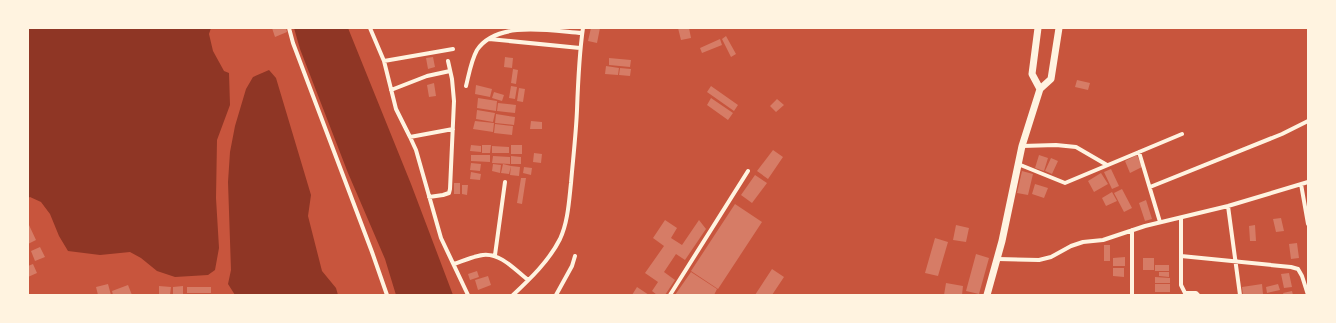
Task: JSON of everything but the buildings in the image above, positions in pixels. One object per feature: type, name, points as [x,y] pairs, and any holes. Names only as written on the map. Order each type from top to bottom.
[{"type":"street","points":[[290,28],[293,43],[387,295]]},
{"type":"street","points":[[370,28],[384,61],[396,110],[416,150],[441,238],[468,295]]},
{"type":"street","points":[[513,295],[552,252],[560,238],[565,224],[574,155],[578,67],[583,28]]},
{"type":"street","points":[[1038,28],[1032,74],[1040,89]]},
{"type":"street","points":[[987,295],[1002,242],[1022,146],[1040,89],[1051,79],[1059,28]]},
{"type":"street","points":[[466,86],[477,50],[489,39],[507,31],[525,29],[582,33]]},
{"type":"street","points":[[489,39],[580,48]]},
{"type":"street","points":[[384,61],[453,50]]},
{"type":"street","points":[[429,197],[446,195],[449,193],[454,101],[448,62]]},
{"type":"street","points":[[391,90],[427,76],[450,71]]},
{"type":"street","points":[[1150,187],[1282,134],[1308,121]]},
{"type":"street","points":[[410,137],[453,129]]},
{"type":"street","points":[[1018,164],[1065,183],[1182,134]]},
{"type":"street","points":[[1022,146],[1056,145],[1076,147],[1107,165]]},
{"type":"street","points":[[1139,152],[1160,222]]},
{"type":"street","points":[[670,295],[748,171]]},
{"type":"street","points":[[495,255],[506,182]]},
{"type":"street","points":[[998,259],[1039,260],[1051,257],[1071,246],[1083,242],[1103,240],[1160,222],[1228,206],[1308,182]]},
{"type":"street","points":[[1301,184],[1308,224]]},
{"type":"street","points":[[1228,206],[1240,295]]},
{"type":"street","points":[[1181,218],[1181,285],[1185,292],[1198,295]]},
{"type":"street","points":[[1132,230],[1132,295]]},
{"type":"street","points":[[454,264],[482,255],[495,255],[528,280]]},
{"type":"street","points":[[556,295],[572,266],[575,256]]},
{"type":"street","points":[[1181,256],[1291,267],[1298,269],[1302,276],[1308,295]]},
{"type":"shaded area","points":[[28,28],[211,28],[209,34],[213,51],[224,71],[229,73],[230,105],[217,140],[216,198],[219,248],[215,270],[208,275],[175,277],[157,271],[141,258],[130,252],[100,255],[68,251],[59,236],[50,214],[41,202],[30,197],[28,198]]},
{"type":"shaded area","points":[[294,28],[348,28],[411,184],[453,295],[396,295],[385,259],[348,173],[300,49]]},
{"type":"shaded area","points":[[269,70],[276,78],[311,195],[308,216],[322,271],[336,288],[338,295],[235,295],[228,284],[231,270],[228,182],[230,152],[235,126],[246,89],[253,77]]}]
